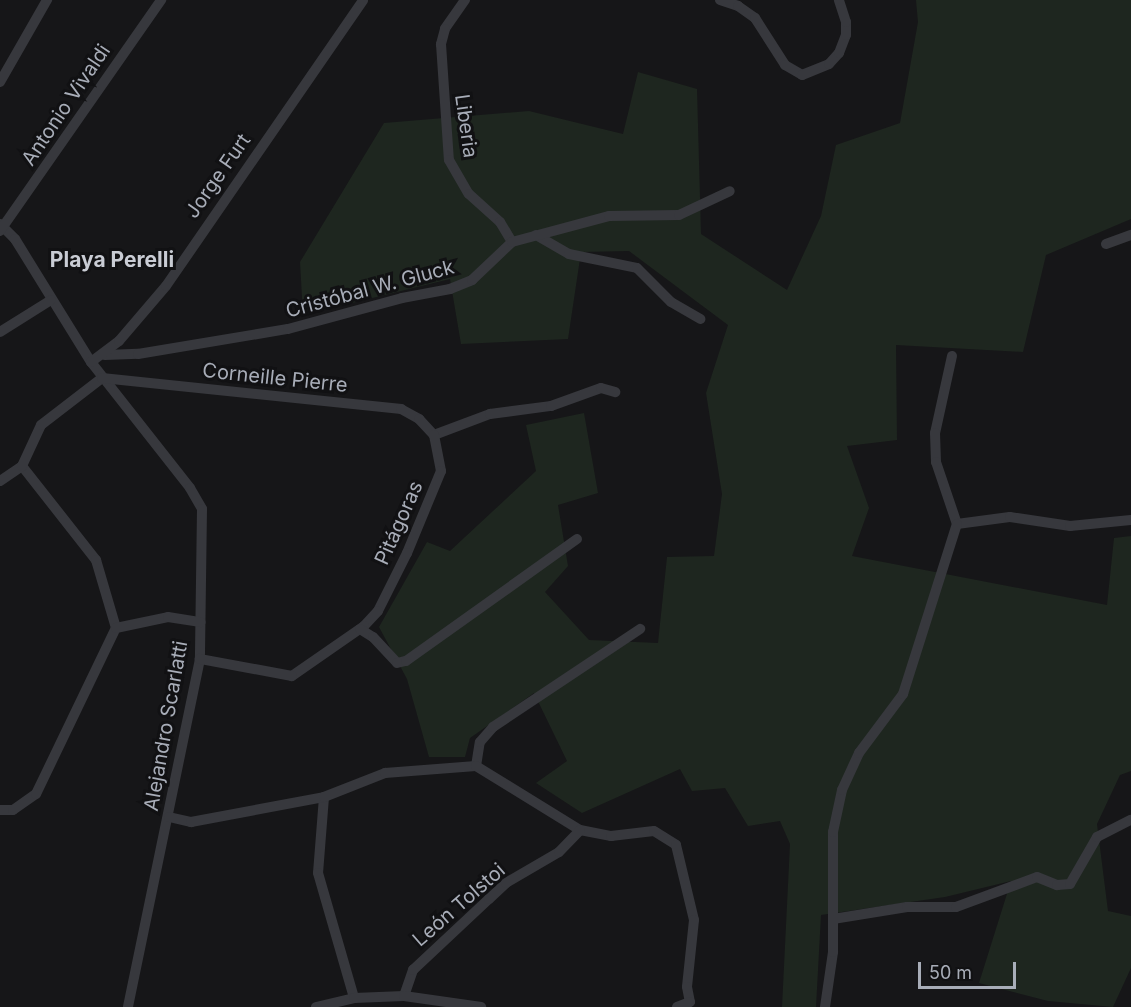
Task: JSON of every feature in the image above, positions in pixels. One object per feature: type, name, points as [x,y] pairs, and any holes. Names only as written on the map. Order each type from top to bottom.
[{"type":"street","points":[[0,82],[47,0]]},
{"type":"street","name":"Antonio Vivaldi","points":[[1,227],[161,0]]},
{"type":"street","name":"Jorge Furt","points":[[91,362],[105,355],[166,286],[363,0]]},
{"type":"street","name":"Liberia","points":[[465,0],[446,28],[441,44],[449,160],[469,194],[500,222],[512,242]]},
{"type":"street","points":[[720,0],[738,6],[755,18],[786,65],[802,75],[829,64],[839,53],[846,35],[846,22],[838,0]]},
{"type":"street","name":"Cristóbal W. Gluck","points":[[105,355],[138,354],[288,330],[402,298],[450,289],[472,280],[512,242],[609,216],[679,215],[730,191]]},
{"type":"street","name":"Alejandro Scarlatti","points":[[1,227],[102,378],[190,488],[202,509],[200,659],[128,1007]]},
{"type":"street","points":[[536,235],[569,254],[637,268],[671,302],[700,319]]},
{"type":"street","points":[[1106,244],[1131,235]]},
{"type":"street","points":[[0,332],[51,300]]},
{"type":"street","points":[[825,1007],[834,919],[833,832],[842,790],[859,753],[903,694],[957,524],[936,462],[935,433],[952,356]]},
{"type":"street","points":[[0,481],[22,466],[41,425],[102,378]]},
{"type":"street","name":"Corneille Pierre","points":[[102,378],[401,409],[419,419],[434,435]]},
{"type":"street","points":[[434,435],[490,414],[551,406],[601,388],[615,392]]},
{"type":"street","name":"Pitágoras","points":[[200,659],[280,677],[292,676],[360,629],[383,601],[441,471],[434,435]]},
{"type":"street","points":[[0,810],[13,810],[36,794],[116,628],[96,560],[22,466]]},
{"type":"street","points":[[957,524],[1010,517],[1070,526],[1131,520]]},
{"type":"street","points":[[360,629],[373,637],[397,663],[406,660],[578,539]]},
{"type":"street","points":[[116,628],[168,617],[201,622]]},
{"type":"street","points":[[476,766],[480,742],[487,732],[640,629]]},
{"type":"street","points":[[169,817],[191,822],[324,797],[385,773],[476,766],[580,830],[611,836],[654,831],[676,845],[694,920],[687,987],[695,1004],[677,1007]]},
{"type":"street","points":[[324,797],[318,873],[354,998]]},
{"type":"street","points":[[834,919],[907,907],[956,907],[1037,877],[1057,885],[1070,884],[1097,837],[1131,819]]},
{"type":"street","name":"León Tolstoi","points":[[404,996],[413,970],[506,883],[560,852],[580,830]]},
{"type":"street","points":[[316,1007],[354,998],[404,996],[481,1007]]},
{"type":"shaded area","points":[[916,0],[1131,0],[1131,219],[1046,255],[1023,352],[896,345],[897,440],[847,446],[869,508],[852,556],[1107,605],[1114,538],[1131,536],[1131,771],[1120,775],[1097,824],[1108,911],[1131,916],[1131,968],[1113,1007],[1048,1001],[979,983],[1011,881],[945,897],[821,915],[816,1007],[782,1007],[790,844],[780,821],[748,826],[725,788],[692,791],[680,769],[582,813],[536,783],[567,761],[534,693],[470,738],[465,757],[429,757],[407,679],[379,627],[427,542],[450,551],[536,471],[526,425],[584,413],[598,493],[558,505],[568,566],[545,592],[589,640],[658,643],[667,557],[714,556],[722,494],[706,393],[728,325],[629,251],[581,252],[568,339],[461,344],[450,279],[303,315],[300,262],[384,123],[529,111],[623,134],[638,72],[697,89],[701,234],[787,290],[821,216],[836,145],[900,123],[918,22]]},
{"type":"district","name":"Playa Perelli","points":[[112,260]]}]
